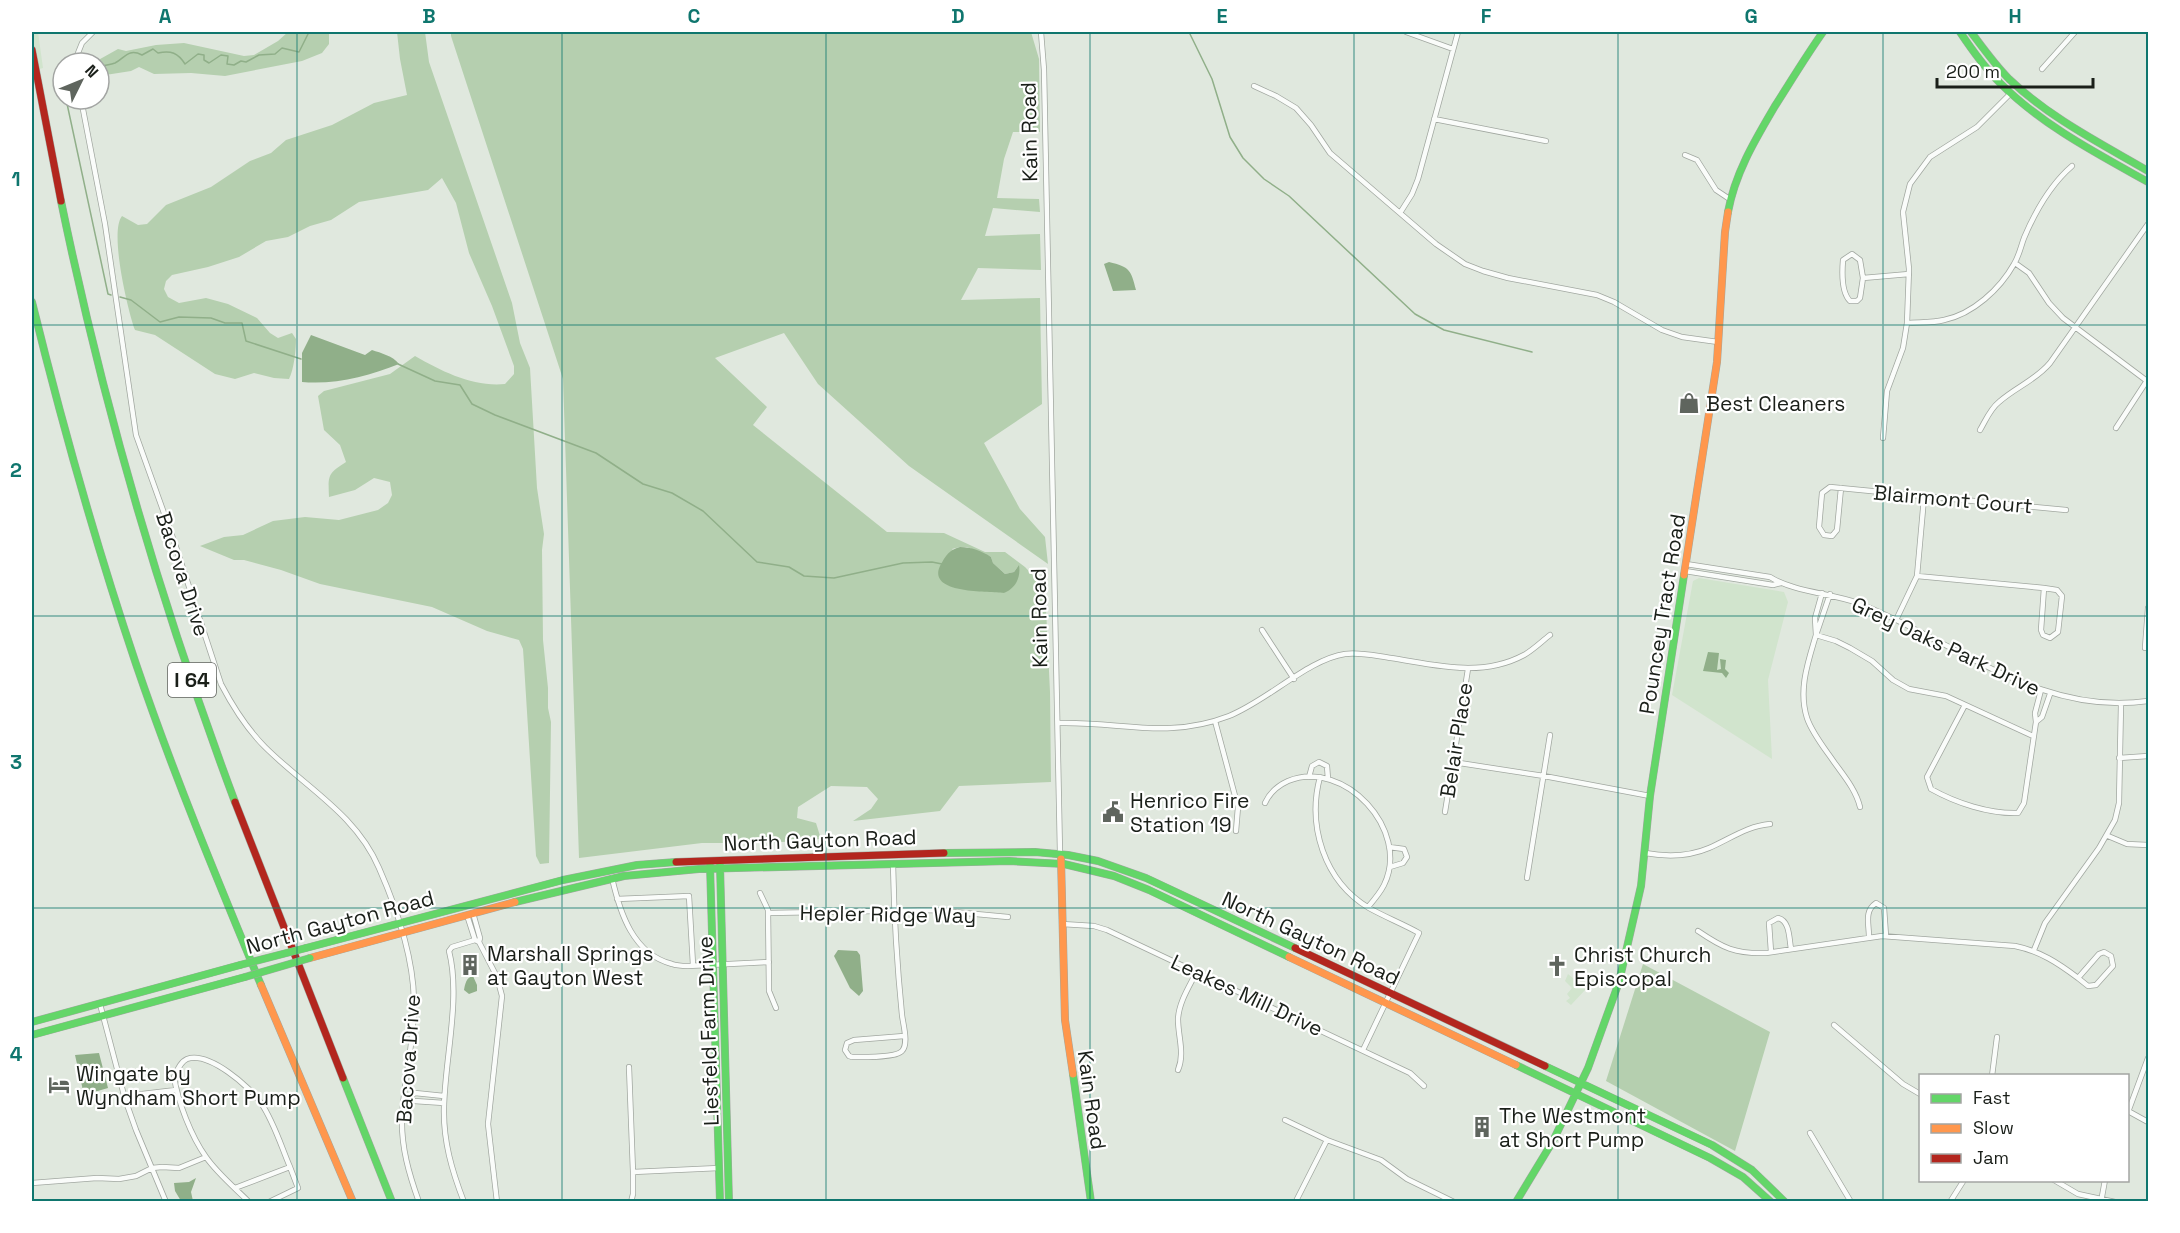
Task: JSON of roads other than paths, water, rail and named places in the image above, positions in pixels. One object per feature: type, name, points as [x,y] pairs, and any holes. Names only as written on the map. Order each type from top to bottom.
[{"type":"main road","name":"Pouncey Tract Road","points":[[1516,1202],[1543,1158],[1581,1082],[1606,1021],[1633,925],[1645,853],[1650,796],[1714,379],[1725,231],[1731,200],[1736,181],[1752,145],[1805,57],[1823,32]]},
{"type":"main road","points":[[1960,32],[1979,59],[2010,94],[2046,123],[2148,182]]},
{"type":"main road","points":[[1971,32],[1993,62],[2033,102],[2057,119],[2148,171]]},
{"type":"main road","name":"I 64","points":[[32,50],[60,201],[87,321],[155,569],[222,765],[392,1202]]},
{"type":"main road","name":"I 64","points":[[32,302],[87,506],[155,714],[233,915],[353,1202]]},
{"type":"main road","name":"North Gayton Road","points":[[32,1022],[599,871],[655,863],[710,860],[1008,851],[1060,853],[1094,858],[1129,871],[1581,1082],[1729,1154],[1760,1176],[1785,1202]]},
{"type":"main road","name":"Kain Road","points":[[1060,853],[1066,1037],[1091,1202]]},
{"type":"main road","name":"Liesfeld Farm Drive","points":[[710,860],[720,1202]]},
{"type":"main road","name":"Liesfeld Farm Drive","points":[[719,860],[729,1202]]},
{"type":"main road","name":"North Gayton Road","points":[[32,1035],[470,914],[612,878],[662,871],[1030,860],[1091,868],[1133,883],[1728,1167],[1751,1182],[1771,1202]]},
{"type":"street","points":[[79,51],[82,43],[93,32]]},
{"type":"street","name":"Kain Road","points":[[1041,32],[1044,70],[1060,853]]},
{"type":"street","points":[[1406,32],[1453,49]]},
{"type":"street","points":[[1400,213],[1416,185],[1458,32]]},
{"type":"street","points":[[2042,69],[2075,32]]},
{"type":"street","points":[[1254,86],[1276,96],[1300,112],[1330,153],[1445,252],[1477,269],[1508,278],[1597,295],[1662,330],[1682,337],[1718,342]]},
{"type":"street","points":[[1883,438],[1887,391],[1903,348],[1908,323],[1909,274],[1903,212],[1910,184],[1930,157],[1977,127],[2010,94]]},
{"type":"street","name":"Bacova Drive","points":[[83,111],[102,204],[136,435],[221,684],[230,702],[266,749],[332,804],[364,841],[379,868],[399,923],[412,977],[414,1000],[407,1097],[402,1118],[405,1155],[419,1202]]},
{"type":"street","points":[[1434,119],[1546,141]]},
{"type":"street","points":[[1685,154],[1697,160],[1716,190],[1731,200]]},
{"type":"street","points":[[1908,323],[1943,321],[1967,311],[1992,292],[2015,263],[2037,212],[2055,185],[2072,166]]},
{"type":"street","points":[[1980,430],[2000,401],[2045,369],[2148,224]]},
{"type":"street","points":[[1852,254],[1860,260],[1863,278],[1860,298],[1857,301],[1850,301],[1844,295],[1843,287],[1843,260],[1847,256],[1852,254]]},
{"type":"street","points":[[2015,263],[2029,273],[2057,312],[2148,380],[2116,428]]},
{"type":"street","points":[[1863,278],[1909,274]]},
{"type":"street","points":[[1828,488],[1840,488],[1837,530],[1832,536],[1824,535],[1819,527],[1822,493],[1828,488]]},
{"type":"street","name":"Blairmont Court","points":[[1840,488],[1924,498],[2066,510]]},
{"type":"street","points":[[1896,620],[1917,576],[1924,498]]},
{"type":"street","name":"Grey Oaks Park Drive","points":[[1685,567],[1830,594],[1896,620],[2017,682],[2050,694],[2084,701],[2121,704],[2148,701]]},
{"type":"street","points":[[1917,576],[2044,588],[2057,590],[2062,596],[2058,632],[2050,638],[2043,635],[2041,630],[2044,588]]},
{"type":"street","points":[[1816,635],[1815,618],[1822,592]]},
{"type":"street","points":[[1830,594],[1805,673],[1803,695],[1807,718],[1845,778],[1860,807]]},
{"type":"street","points":[[2145,648],[2148,608]]},
{"type":"street","points":[[1262,630],[1294,679]]},
{"type":"street","points":[[1058,723],[1099,723],[1159,730],[1195,726],[1215,721],[1247,708],[1324,660],[1355,653],[1468,669],[1502,665],[1526,654],[1550,635]]},
{"type":"street","points":[[1816,635],[1850,648],[1872,661],[1893,680],[1909,689],[1946,696],[2033,736]]},
{"type":"street","name":"Belair Place","points":[[1445,812],[1468,669]]},
{"type":"street","points":[[1965,705],[1927,777],[1931,789],[1946,797],[2002,813],[2018,813],[2024,803],[2036,722],[2035,713],[2041,690]]},
{"type":"street","points":[[2036,722],[2042,717],[2050,694]]},
{"type":"street","points":[[2034,950],[2045,923],[2108,836],[2115,820],[2119,802],[2121,704]]},
{"type":"street","points":[[1215,721],[1238,807],[1236,831]]},
{"type":"street","points":[[1527,878],[1550,735]]},
{"type":"street","points":[[2119,758],[2148,756]]},
{"type":"street","points":[[1309,777],[1312,766],[1319,762],[1327,766],[1328,779]]},
{"type":"street","points":[[1453,762],[1650,796]]},
{"type":"street","points":[[1320,777],[1315,802],[1315,822],[1319,843],[1338,881],[1349,893],[1368,907],[1419,933],[1363,1050]]},
{"type":"street","points":[[1265,803],[1269,795],[1280,784],[1293,779],[1320,777],[1337,782],[1369,805],[1380,820],[1391,856],[1385,884],[1368,907]]},
{"type":"street","points":[[1645,853],[1662,856],[1687,855],[1709,848],[1750,827],[1770,824]]},
{"type":"street","points":[[2108,836],[2127,844],[2148,845]]},
{"type":"street","points":[[1389,847],[1404,849],[1407,857],[1403,863],[1390,867]]},
{"type":"street","points":[[893,864],[895,942],[904,1036],[904,1048],[896,1055],[852,1058],[845,1050],[847,1043],[854,1040],[904,1036]]},
{"type":"street","points":[[612,878],[623,917],[632,935],[657,958],[673,965],[769,963]]},
{"type":"street","points":[[760,893],[768,913],[770,995],[776,1008]]},
{"type":"street","points":[[617,898],[689,896],[693,965]]},
{"type":"street","points":[[1869,937],[1869,908],[1876,903],[1884,908],[1886,936]]},
{"type":"street","name":"Hepler Ridge Way","points":[[768,913],[933,910],[1008,917]]},
{"type":"street","points":[[470,914],[477,941],[497,977],[502,996],[488,1113],[497,1202]]},
{"type":"street","points":[[1771,952],[1769,923],[1778,918],[1786,922],[1791,949]]},
{"type":"street","name":"Leakes Mill Drive","points":[[1062,924],[1079,924],[1107,930],[1414,1075],[1424,1086]]},
{"type":"street","points":[[1698,932],[1722,947],[1748,954],[1886,936],[2015,946],[2034,950],[2061,965],[2088,986],[2096,985],[2113,966],[2111,956],[2104,952],[2099,954],[2078,978]]},
{"type":"street","points":[[464,1202],[448,1154],[444,1103],[454,981],[448,951],[452,947],[477,941]]},
{"type":"street","points":[[1178,1070],[1182,1055],[1178,1020],[1180,1008],[1197,971]]},
{"type":"street","points":[[100,1004],[125,1099],[166,1202]]},
{"type":"street","points":[[1834,1025],[1903,1084],[1919,1093]]},
{"type":"street","points":[[1992,1074],[1997,1037]]},
{"type":"street","points":[[2129,1109],[2148,1058]]},
{"type":"street","points":[[249,1202],[206,1157],[182,1108],[174,1077],[181,1063],[188,1059],[207,1061],[231,1075],[245,1085],[262,1104],[298,1188],[270,1202]]},
{"type":"street","points":[[629,1067],[633,1172],[631,1202]]},
{"type":"street","points":[[125,1099],[142,1094],[176,1090]]},
{"type":"street","points":[[407,1097],[415,1094],[444,1096]]},
{"type":"street","points":[[430,1102],[431,1095]]},
{"type":"street","points":[[407,1097],[414,1101],[444,1103]]},
{"type":"street","points":[[2129,1112],[2148,1122]]},
{"type":"street","points":[[1285,1120],[1327,1140],[1381,1160],[1407,1179],[1454,1202]]},
{"type":"street","points":[[1810,1133],[1851,1202]]},
{"type":"street","points":[[1296,1201],[1327,1140]]},
{"type":"street","points":[[32,1183],[97,1178],[119,1179],[136,1176],[152,1168],[179,1168],[206,1157]]},
{"type":"street","points":[[235,1188],[290,1167]]},
{"type":"street","points":[[633,1172],[728,1168]]},
{"type":"street","points":[[1950,1202],[1963,1182]]},
{"type":"street","points":[[2057,1182],[2069,1190],[2115,1202]]},
{"type":"street","points":[[2101,1200],[2105,1182]]},
{"type":"waterway","points":[[111,64],[127,54],[142,55],[153,49],[158,53],[174,53],[185,64],[198,54],[204,55],[204,60],[209,63],[221,55],[228,56],[227,64],[234,65],[259,55],[275,54],[282,48],[299,52],[309,32]]},
{"type":"waterway","points":[[1189,32],[1212,79],[1230,137],[1243,158],[1264,179],[1289,196],[1415,314],[1444,330],[1532,352]]},
{"type":"waterway","points":[[69,111],[108,294],[111,295]]},
{"type":"waterway","points":[[120,297],[131,300],[160,322],[179,317],[211,318],[225,323],[242,323],[246,341],[301,359]]},
{"type":"waterway","points":[[398,364],[435,381],[460,385],[472,404],[596,453],[643,484],[672,493],[703,511],[757,562],[789,567],[804,576],[834,578],[903,563],[942,564]]},
{"type":"place","name":"Best Cleaners","points":[[1689,403]]},
{"type":"place","name":"Henrico Fire Station 19","points":[[1113,812]]},
{"type":"place","name":"Marshall Springs at Gayton West","points":[[470,965]]},
{"type":"place","name":"Christ Church Episcopal","points":[[1557,966]]},
{"type":"place","name":"Wingate by Wyndham Short Pump","points":[[59,1085]]},
{"type":"place","name":"The Westmont at Short Pump","points":[[1482,1127]]}]
